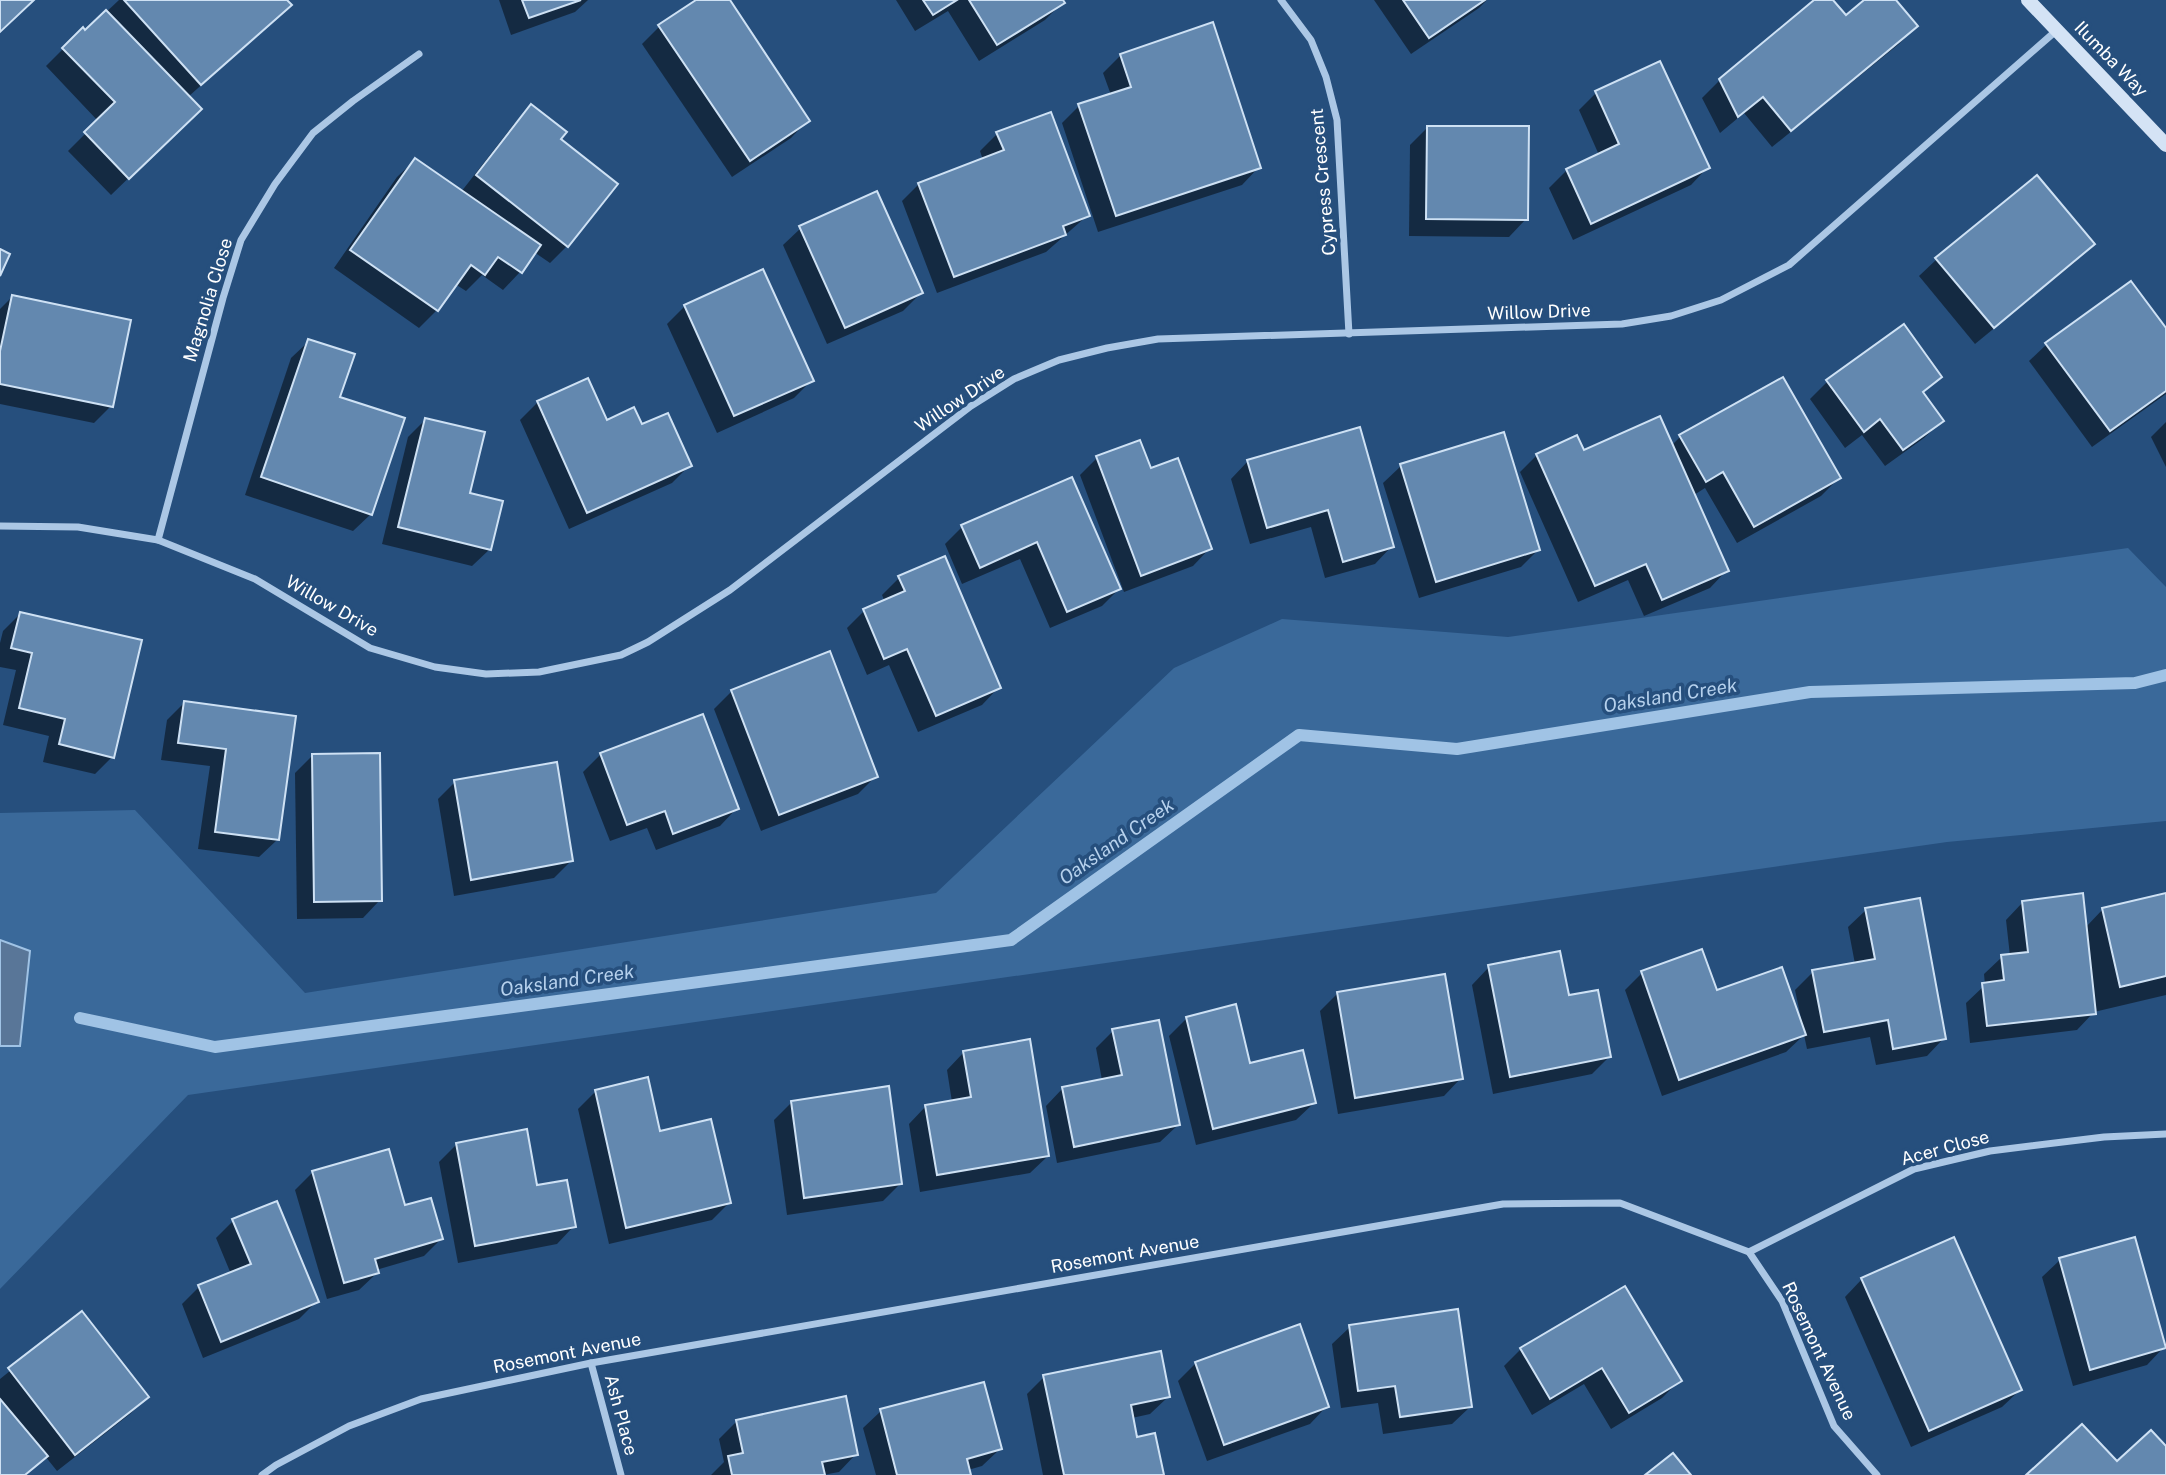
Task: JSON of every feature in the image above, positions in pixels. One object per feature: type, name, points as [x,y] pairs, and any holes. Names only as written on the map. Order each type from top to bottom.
[{"type":"street","name":"Cypress Crescent","points":[[1281,0],[1311,40],[1326,77],[1337,120],[1349,334]]},
{"type":"street","name":"Ilumba Way","points":[[2028,0],[2166,145]]},
{"type":"street","name":"Willow Drive","points":[[0,526],[78,527],[158,540],[256,579],[370,648],[435,667],[486,674],[539,672],[621,655],[648,642],[730,590],[971,406],[1014,379],[1059,360],[1158,339],[1622,324],[1671,316],[1721,300],[1789,265],[2057,30]]},
{"type":"street","name":"Magnolia Close","points":[[158,540],[241,240],[275,184],[313,133],[419,54]]},
{"type":"street","name":"Acer Close","points":[[1749,1252],[1914,1169],[1990,1151],[2104,1137],[2166,1134]]},
{"type":"street","name":"Rosemont Avenue","points":[[262,1475],[349,1426],[421,1399],[591,1363],[1503,1204],[1620,1203],[1749,1252],[1782,1301],[1833,1426],[1877,1475]]},
{"type":"street","name":"Ash Place","points":[[591,1363],[621,1475]]},
{"type":"shaded area","points":[[2128,548],[2166,587],[2166,821],[1947,842],[188,1095],[0,1289],[0,813],[135,810],[305,993],[936,893],[1174,668],[1282,619],[1508,637]]},
{"type":"shaded area","points":[[0,940],[30,951],[20,1046],[0,1046]]},
{"type":"building","points":[[0,0],[34,0],[0,32]]},
{"type":"building","points":[[124,0],[287,0],[292,5],[201,85]]},
{"type":"building","points":[[522,0],[581,0],[529,18]]},
{"type":"building","points":[[696,0],[730,0],[810,121],[750,161],[658,25]]},
{"type":"building","points":[[923,0],[957,0],[933,15]]},
{"type":"building","points":[[969,0],[1063,0],[1065,3],[997,45]]},
{"type":"building","points":[[1403,0],[1485,0],[1429,38]]},
{"type":"building","points":[[1814,0],[1833,0],[1846,15],[1864,0],[1896,0],[1918,26],[1791,131],[1763,97],[1738,117],[1719,79]]},
{"type":"building","points":[[106,10],[202,109],[129,179],[84,132],[115,102],[62,48],[83,27],[85,30]]},
{"type":"building","points":[[1213,22],[1261,168],[1116,216],[1078,104],[1131,87],[1120,54]]},
{"type":"building","points":[[1660,61],[1710,168],[1591,224],[1566,169],[1619,144],[1595,91]]},
{"type":"building","points":[[531,104],[567,132],[561,139],[618,184],[568,247],[476,175]]},
{"type":"building","points":[[1051,112],[1090,216],[1063,226],[1066,235],[954,277],[918,183],[1004,150],[996,132]]},
{"type":"building","points":[[1427,126],[1529,126],[1528,220],[1426,219]]},
{"type":"building","points":[[415,158],[541,245],[522,273],[498,257],[485,275],[471,265],[438,311],[350,250]]},
{"type":"building","points":[[2037,175],[2095,244],[1994,328],[1935,258]]},
{"type":"building","points":[[877,191],[923,293],[845,328],[799,226]]},
{"type":"building","points":[[0,249],[10,254],[0,276]]},
{"type":"building","points":[[763,269],[814,381],[734,416],[684,305]]},
{"type":"building","points":[[2131,281],[2166,328],[2166,391],[2110,431],[2045,343]]},
{"type":"building","points":[[12,295],[131,320],[113,407],[0,384],[0,351]]},
{"type":"building","points":[[1904,324],[1942,377],[1923,392],[1944,421],[1903,450],[1880,419],[1864,432],[1826,380]]},
{"type":"building","points":[[308,339],[355,354],[340,397],[405,418],[372,515],[261,477]]},
{"type":"building","points":[[1783,377],[1841,478],[1754,527],[1723,472],[1706,482],[1679,435]]},
{"type":"building","points":[[588,378],[607,420],[634,407],[642,424],[668,413],[692,466],[587,513],[537,401]]},
{"type":"building","points":[[1660,416],[1729,571],[1662,600],[1646,564],[1595,586],[1536,454],[1577,435],[1584,450]]},
{"type":"building","points":[[425,418],[485,432],[470,493],[503,501],[491,550],[398,527]]},
{"type":"building","points":[[1360,427],[1394,547],[1343,562],[1328,510],[1267,528],[1247,460]]},
{"type":"building","points":[[1504,432],[1540,550],[1436,582],[1400,464]]},
{"type":"building","points":[[1140,440],[1151,468],[1178,458],[1212,549],[1141,576],[1096,456]]},
{"type":"building","points":[[1072,477],[1121,589],[1067,612],[1037,542],[980,568],[961,525]]},
{"type":"building","points":[[945,556],[1001,688],[936,716],[907,649],[884,659],[863,609],[905,591],[898,576]]},
{"type":"building","points":[[20,612],[142,640],[114,758],[59,744],[65,719],[19,708],[32,653],[11,648]]},
{"type":"building","points":[[830,651],[878,777],[779,815],[731,690]]},
{"type":"building","points":[[184,701],[296,716],[279,840],[215,832],[226,749],[178,743]]},
{"type":"building","points":[[703,714],[739,809],[673,834],[665,811],[627,825],[600,753]]},
{"type":"building","points":[[380,753],[382,901],[314,902],[312,754]]},
{"type":"building","points":[[557,762],[573,861],[471,880],[454,780]]},
{"type":"building","points":[[2083,893],[2096,1014],[1987,1026],[1982,983],[2004,980],[2001,955],[2028,952],[2022,901]]},
{"type":"building","points":[[2166,893],[2166,976],[2120,987],[2102,908]]},
{"type":"building","points":[[1920,898],[1946,1039],[1893,1049],[1888,1020],[1824,1032],[1812,970],[1875,959],[1865,908]]},
{"type":"building","points":[[1702,949],[1717,990],[1782,967],[1806,1035],[1679,1080],[1641,971]]},
{"type":"building","points":[[1560,951],[1569,995],[1598,990],[1611,1057],[1510,1077],[1488,965]]},
{"type":"building","points":[[1445,974],[1463,1079],[1355,1098],[1337,992]]},
{"type":"building","points":[[1236,1004],[1250,1063],[1303,1050],[1316,1103],[1213,1129],[1186,1017]]},
{"type":"building","points":[[1159,1020],[1180,1125],[1074,1147],[1062,1087],[1122,1075],[1112,1029]]},
{"type":"building","points":[[1030,1039],[1049,1156],[937,1175],[925,1105],[971,1097],[963,1051]]},
{"type":"building","points":[[648,1077],[660,1131],[711,1119],[731,1203],[626,1228],[595,1090]]},
{"type":"building","points":[[889,1086],[902,1184],[804,1198],[791,1101]]},
{"type":"building","points":[[527,1129],[537,1185],[567,1180],[576,1227],[475,1246],[456,1143]]},
{"type":"building","points":[[389,1149],[405,1205],[431,1198],[443,1239],[375,1259],[379,1273],[344,1283],[312,1171]]},
{"type":"building","points":[[277,1201],[319,1302],[221,1342],[198,1285],[251,1264],[232,1219]]},
{"type":"building","points":[[1954,1237],[2022,1390],[1929,1431],[1861,1278]]},
{"type":"building","points":[[2135,1237],[2166,1348],[2090,1370],[2059,1258]]},
{"type":"building","points":[[1625,1286],[1682,1381],[1629,1413],[1602,1368],[1550,1399],[1520,1348]]},
{"type":"building","points":[[1458,1309],[1472,1407],[1400,1417],[1395,1386],[1358,1391],[1349,1325]]},
{"type":"building","points":[[82,1311],[149,1397],[75,1455],[8,1368]]},
{"type":"building","points":[[1300,1324],[1329,1407],[1224,1445],[1195,1362]]},
{"type":"building","points":[[1161,1351],[1170,1397],[1131,1405],[1137,1437],[1155,1433],[1164,1475],[1064,1475],[1043,1375]]},
{"type":"building","points":[[984,1382],[1002,1449],[967,1459],[971,1475],[897,1475],[880,1409]]},
{"type":"building","points":[[846,1396],[858,1455],[822,1462],[825,1475],[732,1475],[728,1456],[743,1453],[736,1420]]},
{"type":"building","points":[[0,1399],[48,1456],[25,1475],[0,1475]]},
{"type":"building","points":[[2082,1424],[2117,1461],[2151,1430],[2166,1446],[2166,1475],[2026,1475]]},
{"type":"building","points":[[1673,1453],[1691,1475],[1645,1475]]},
{"type":"waterway","name":"Oaksland Creek","points":[[80,1018],[215,1047],[1011,940],[1299,735],[1457,749],[1810,692],[2135,683],[2166,675]]}]
